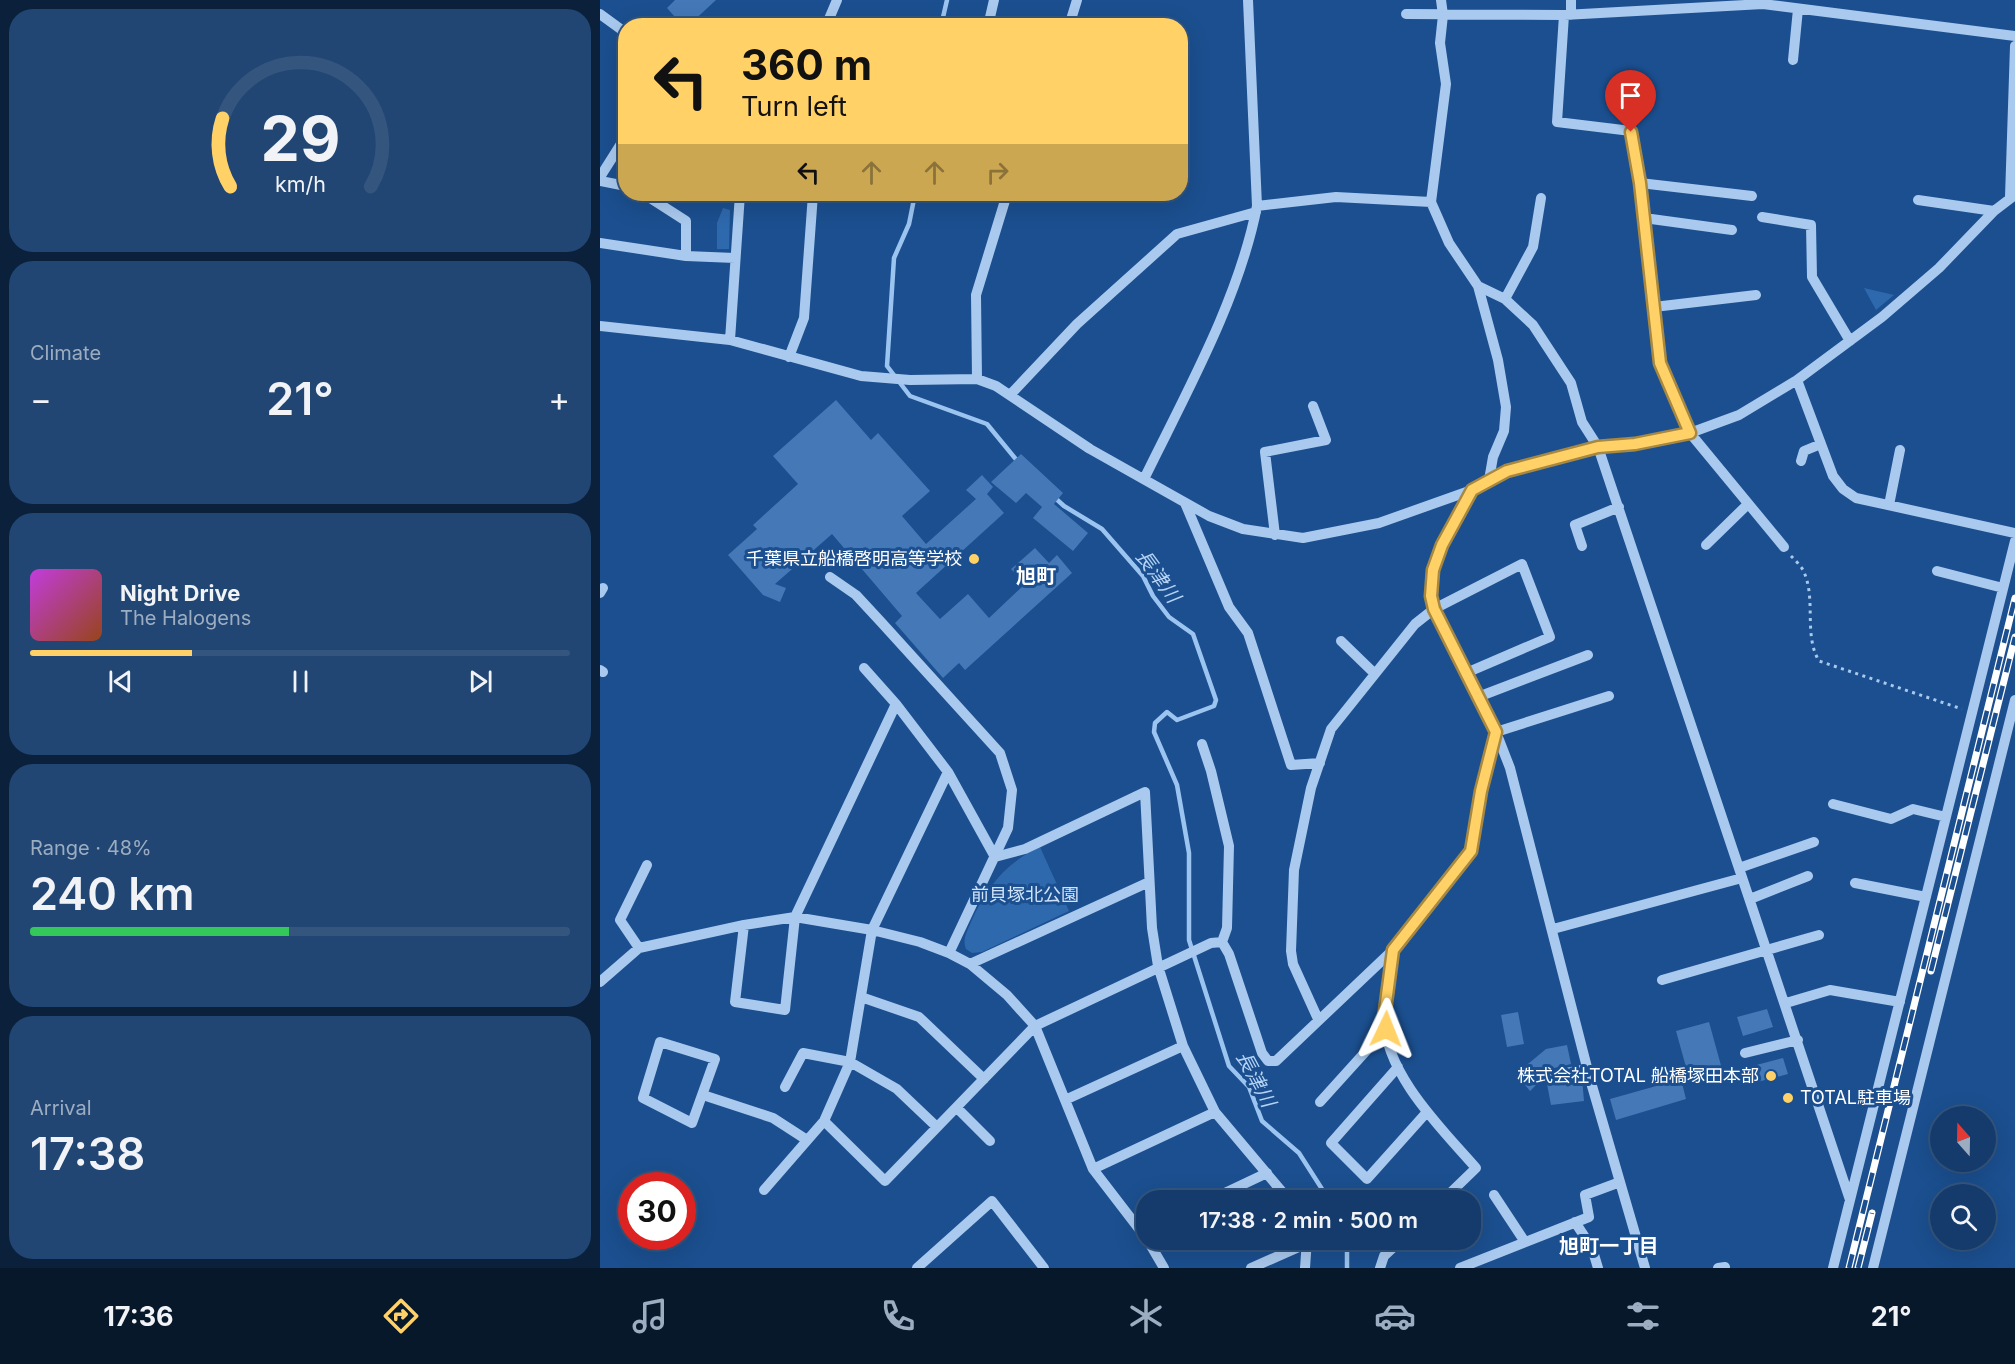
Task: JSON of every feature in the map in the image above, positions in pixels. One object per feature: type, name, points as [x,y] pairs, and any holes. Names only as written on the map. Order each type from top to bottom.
[{"type":"street","points":[[829,18],[837,0]]},
{"type":"street","points":[[990,18],[994,0]]},
{"type":"street","points":[[1071,18],[1077,0]]},
{"type":"street","points":[[1144,479],[1220,318],[1251,235],[1257,209],[1248,0]]},
{"type":"street","points":[[1441,0],[1443,15],[1440,43],[1446,84],[1431,202],[1449,243],[1478,286],[1498,360],[1506,407],[1504,431],[1493,457],[1489,480]]},
{"type":"street","points":[[1571,0],[1557,122],[1631,132],[1640,183],[1660,363],[1690,433],[1784,547]]},
{"type":"street","points":[[1406,14],[1568,15],[1763,4],[2015,36]]},
{"type":"street","points":[[1793,60],[1798,9]]},
{"type":"street","points":[[600,15],[618,27]]},
{"type":"street","points":[[600,326],[730,340],[861,376],[910,380],[977,379],[1010,395],[1090,448],[1209,516],[1243,529],[1303,538],[1340,532],[1379,522],[1472,490],[1507,471],[1598,447],[1635,444],[1690,433],[1739,415],[1797,380],[1850,342],[1939,268],[1994,211],[2012,196],[2015,46]]},
{"type":"street","points":[[618,149],[600,179],[618,184]]},
{"type":"street","points":[[1640,183],[1752,196]]},
{"type":"street","points":[[1010,395],[1077,324],[1177,234],[1257,209],[1336,197],[1431,202]]},
{"type":"street","points":[[1505,299],[1533,247],[1541,198]]},
{"type":"street","points":[[1918,200],[1994,211]]},
{"type":"street","points":[[655,201],[686,221],[686,256]]},
{"type":"street","points":[[730,340],[739,201]]},
{"type":"street","points":[[789,357],[804,318],[812,201]]},
{"type":"street","points":[[977,379],[976,295],[1005,201]]},
{"type":"street","points":[[1762,217],[1811,225],[1812,277],[1850,342]]},
{"type":"street","points":[[1644,218],[1732,230]]},
{"type":"street","points":[[600,243],[686,256],[735,258]]},
{"type":"street","points":[[1478,286],[1505,299],[1533,325],[1570,383],[1582,422],[1598,447],[1786,1003],[1850,1200]]},
{"type":"street","points":[[1654,307],[1755,296]]},
{"type":"street","points":[[1797,380],[1833,476],[1843,489],[1856,498],[2015,533]]},
{"type":"street","points":[[1275,534],[1265,452],[1326,440],[1313,406]]},
{"type":"street","points":[[1801,461],[1804,451],[1821,444]]},
{"type":"street","points":[[1889,505],[1900,450]]},
{"type":"street","points":[[1472,490],[1442,545],[1433,570],[1431,596],[1434,609],[1496,732],[1510,768],[1587,1069],[1645,1268]]},
{"type":"street","points":[[1185,503],[1229,607],[1248,633],[1291,765],[1320,763]]},
{"type":"street","points":[[1706,545],[1748,504]]},
{"type":"street","points":[[1582,546],[1575,525],[1619,507]]},
{"type":"street","points":[[1833,1268],[2015,541]]},
{"type":"street","points":[[1318,1019],[1293,964],[1291,951],[1294,870],[1311,788],[1331,729],[1415,624],[1434,609],[1522,564],[1551,637],[1466,673]]},
{"type":"street","points":[[1937,571],[2003,588]]},
{"type":"street","points":[[830,577],[856,595],[1000,753],[1012,790],[1008,828],[949,953]]},
{"type":"street","points":[[1341,642],[1374,673]]},
{"type":"street","points":[[1479,697],[1588,654]]},
{"type":"street","points":[[864,668],[896,704],[948,772],[995,857]]},
{"type":"street","points":[[1496,732],[1609,696]]},
{"type":"street","points":[[1873,1268],[2015,700]]},
{"type":"street","points":[[744,925],[735,1002],[785,1010],[795,917],[896,704]]},
{"type":"street","points":[[1202,744],[1212,771],[1229,846],[1227,928],[1222,942],[1229,954],[1262,1053],[1268,1061],[1276,1061],[1393,950],[1471,851],[1481,791],[1496,732]]},
{"type":"street","points":[[764,1190],[824,1121],[850,1062],[872,930],[948,772]]},
{"type":"street","points":[[995,857],[1025,849],[1145,792],[1152,928],[1158,966],[1183,1046],[1215,1112],[1281,1190]]},
{"type":"street","points":[[1833,804],[1891,819],[1913,809],[1946,817]]},
{"type":"street","points":[[1553,929],[1741,873],[1814,842]]},
{"type":"street","points":[[639,948],[620,920],[647,865]]},
{"type":"street","points":[[1750,899],[1808,876]]},
{"type":"street","points":[[970,964],[1149,882]]},
{"type":"street","points":[[1855,883],[1926,897]]},
{"type":"street","points":[[600,982],[639,948],[744,925],[795,917],[872,930],[920,942],[949,953],[970,964],[1007,995],[1035,1026],[1093,1169],[1136,1224]]},
{"type":"street","points":[[1662,980],[1768,952],[1819,935]]},
{"type":"street","points":[[824,1121],[885,1181],[1035,1026],[1158,966],[1211,943],[1222,942]]},
{"type":"street","points":[[1393,950],[1384,1018],[1398,1067],[1427,1112],[1476,1168],[1453,1190]]},
{"type":"street","points":[[1786,1003],[1830,990],[1900,1002]]},
{"type":"street","points":[[861,997],[919,1017],[984,1079]]},
{"type":"street","points":[[1320,1102],[1386,1029]]},
{"type":"street","points":[[1745,1053],[1798,1040]]},
{"type":"street","points":[[660,1042],[715,1059],[703,1095],[693,1123],[643,1098],[660,1042]]},
{"type":"street","points":[[1065,1100],[1183,1046]]},
{"type":"street","points":[[785,1087],[803,1053],[850,1062],[897,1089],[937,1127]]},
{"type":"street","points":[[1398,1067],[1331,1143],[1367,1179],[1427,1112]]},
{"type":"street","points":[[1546,1077],[1587,1069]]},
{"type":"street","points":[[703,1095],[773,1118],[807,1140]]},
{"type":"street","points":[[957,1108],[990,1141]]},
{"type":"street","points":[[1093,1169],[1215,1112]]},
{"type":"street","points":[[1231,1190],[1267,1173]]},
{"type":"street","points":[[1460,1268],[1474,1266],[1525,1242],[1589,1217],[1585,1195],[1620,1182]]},
{"type":"street","points":[[1494,1195],[1525,1242]]},
{"type":"street","points":[[917,1268],[992,1201],[1044,1268]]},
{"type":"street","points":[[1575,1222],[1592,1248],[1598,1268]]},
{"type":"street","points":[[1154,1250],[1164,1268]]},
{"type":"street","points":[[1251,1268],[1289,1250]]},
{"type":"street","points":[[1305,1268],[1307,1250]]},
{"type":"street","points":[[1380,1268],[1384,1256],[1390,1250]]},
{"type":"path","points":[[1784,547],[1803,570],[1808,592],[1812,650],[1819,661],[1972,712]]},
{"type":"green space","points":[[723,208],[730,210],[729,249],[717,249],[717,223]]},
{"type":"green space","points":[[1864,288],[1894,295],[1876,310]]},
{"type":"green space","name":"前貝塚北公園","points":[[1040,847],[1069,911],[982,952],[972,953],[966,949],[967,932],[990,888],[1007,869]]},
{"type":"building","points":[[675,0],[716,0],[697,18],[676,18],[667,8]]},
{"type":"building","points":[[836,400],[871,440],[878,433],[930,491],[902,516],[926,544],[976,499],[966,490],[982,475],[993,487],[987,494],[1004,513],[916,593],[940,619],[968,594],[989,618],[1025,584],[1011,569],[1035,548],[1049,563],[1057,555],[1072,573],[965,670],[959,663],[943,678],[895,623],[902,616],[832,534],[775,584],[786,588],[780,602],[763,595],[728,555],[757,529],[753,525],[798,484],[773,456]]},
{"type":"building","points":[[1021,454],[1063,493],[1054,504],[1088,533],[1073,551],[1033,518],[1042,507],[1026,493],[1016,503],[991,482]]},
{"type":"building","points":[[1767,1009],[1773,1027],[1743,1036],[1737,1017]]},
{"type":"building","points":[[1518,1012],[1524,1044],[1507,1047],[1501,1015]]},
{"type":"building","points":[[1709,1022],[1722,1069],[1689,1078],[1676,1031]]},
{"type":"building","points":[[1567,1045],[1571,1064],[1542,1071],[1540,1081],[1530,1091],[1516,1074],[1546,1049]]},
{"type":"building","points":[[1783,1058],[1788,1074],[1750,1084],[1745,1068]]},
{"type":"building","points":[[1582,1078],[1584,1101],[1551,1105],[1547,1084]]},
{"type":"building","points":[[1681,1079],[1686,1099],[1616,1120],[1610,1099]]},
{"type":"waterway","name":"長津川","points":[[943,18],[947,0]]},
{"type":"waterway","name":"長津川","points":[[914,201],[909,224],[894,258],[887,366],[910,396],[987,424],[1019,463]]},
{"type":"waterway","name":"長津川","points":[[1053,496],[1064,506],[1102,529],[1143,576],[1153,596],[1169,617],[1193,634],[1216,700],[1214,706],[1177,720],[1167,712],[1155,723],[1154,732],[1177,785],[1189,853],[1189,940],[1229,1066],[1249,1087],[1262,1121],[1299,1153],[1323,1190]]},
{"type":"waterway","name":"長津川","points":[[1347,1250],[1347,1268]]},
{"type":"railway","points":[[1849,1268],[2015,598]]},
{"type":"railway","points":[[1931,971],[2015,637]]},
{"type":"railway","points":[[1858,1268],[1872,1213]]},
{"type":"place","name":"千葉県立船橋啓明高等学校","points":[[974,559]]},
{"type":"place","name":"株式会社TOTAL 船橋塚田本部","points":[[1771,1076]]},
{"type":"place","name":"TOTAL駐車場","points":[[1788,1098]]},
{"type":"district","name":"旭町","points":[[1036,576]]},
{"type":"district","name":"旭町一丁目","points":[[1609,1246]]},
{"type":"route","points":[[1386,1029],[1384,1018],[1393,950],[1471,851],[1481,791],[1496,732],[1434,609],[1431,596],[1433,570],[1442,545],[1472,490],[1507,471],[1598,447],[1635,444],[1690,433],[1660,363],[1640,183],[1631,132]]}]
